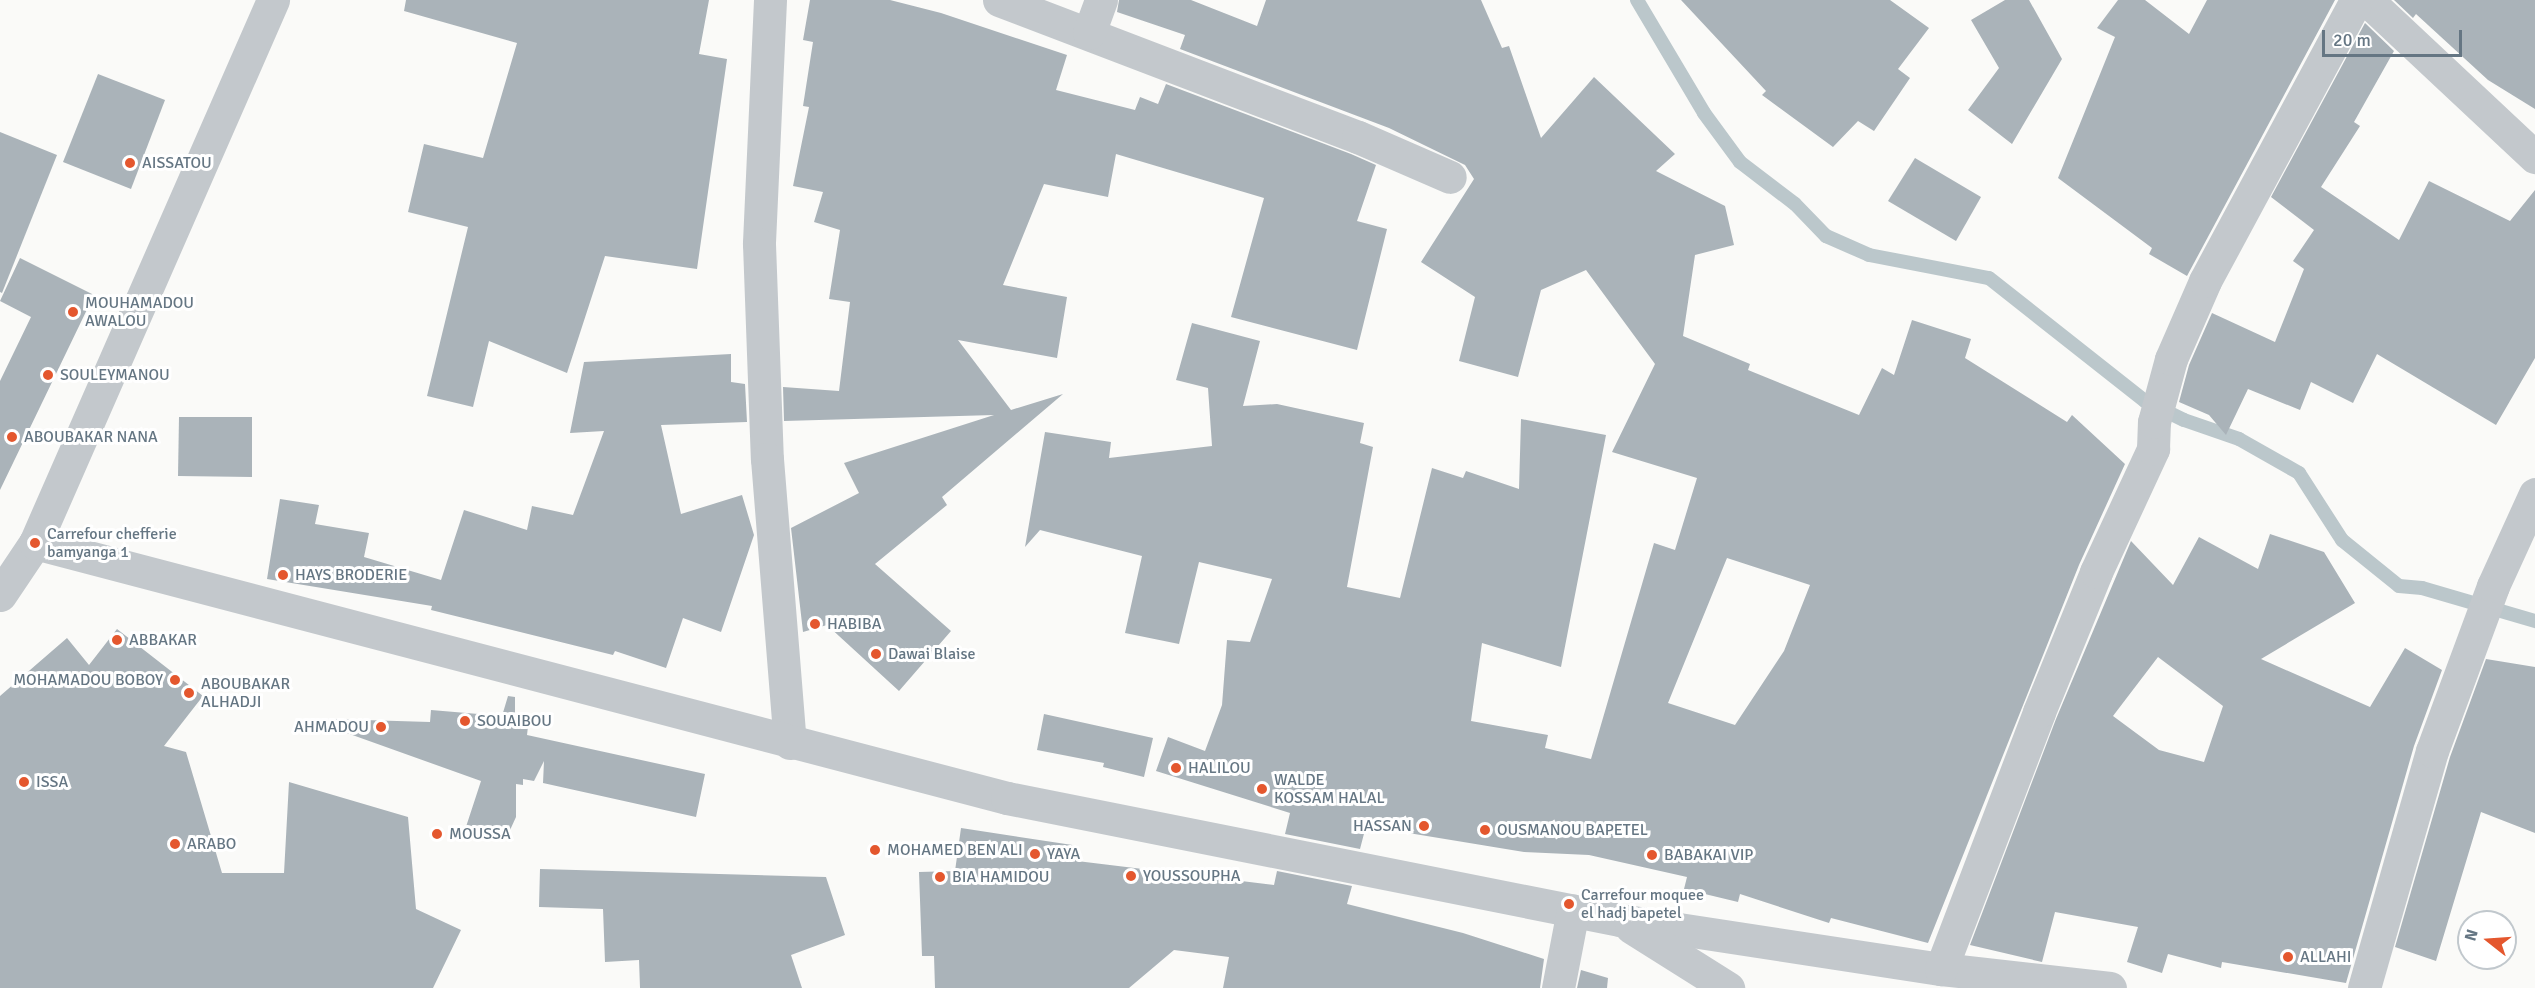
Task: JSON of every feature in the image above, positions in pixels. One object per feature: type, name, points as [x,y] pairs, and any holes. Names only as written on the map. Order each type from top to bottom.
[{"type":"street","points":[[0,595],[35,543],[273,0]]},
{"type":"street","points":[[770,0],[759,244],[767,459],[790,743]]},
{"type":"street","points":[[999,0],[1358,136],[1450,177]]},
{"type":"street","points":[[1089,33],[1101,0]]},
{"type":"street","points":[[1941,969],[2069,637],[2154,449],[2157,411],[2171,359],[2205,281],[2356,0]]},
{"type":"street","points":[[2367,0],[2535,156]]},
{"type":"street","points":[[2364,988],[2432,751],[2493,585],[2535,494]]},
{"type":"street","points":[[35,543],[790,743],[1007,798],[1620,920],[1941,969],[2110,988]]},
{"type":"street","points":[[1558,988],[1573,910]]},
{"type":"street","points":[[1620,920],[1728,988]]},
{"type":"building","points":[[406,0],[709,0],[699,54],[727,59],[697,269],[605,256],[567,373],[489,341],[473,407],[427,396],[468,227],[408,212],[424,144],[483,158],[517,43],[404,11]]},
{"type":"building","points":[[810,0],[890,0],[941,13],[1067,55],[1056,90],[1135,110],[1140,97],[1158,104],[1166,84],[1351,154],[1376,165],[1357,221],[1387,229],[1357,350],[1231,317],[1264,198],[1116,154],[1108,197],[1044,184],[1003,285],[1067,297],[1057,358],[958,340],[1011,410],[1063,394],[942,497],[947,505],[875,564],[951,631],[899,691],[827,625],[803,632],[791,528],[859,493],[844,463],[994,415],[784,421],[783,387],[839,391],[850,302],[829,299],[840,230],[814,222],[823,192],[793,186],[809,107],[803,106],[813,42],[803,40]]},
{"type":"building","points":[[1119,0],[1191,0],[1257,26],[1266,0],[1481,0],[1502,48],[1509,46],[1541,138],[1594,77],[1675,154],[1656,171],[1725,206],[1734,245],[1695,255],[1683,336],[1750,364],[1748,370],[1859,415],[1882,368],[1894,375],[1912,320],[1971,339],[1965,358],[2067,422],[2072,415],[2125,464],[2079,565],[1928,943],[1831,918],[1829,923],[1740,894],[1738,902],[1684,889],[1687,877],[1589,855],[1524,852],[1366,826],[1360,849],[1285,834],[1290,813],[1156,771],[1168,737],[1205,751],[1222,705],[1227,640],[1250,642],[1272,579],[1199,562],[1179,644],[1125,633],[1142,556],[1040,530],[1025,547],[1045,432],[1111,442],[1109,458],[1212,446],[1208,388],[1176,380],[1192,323],[1260,341],[1243,406],[1277,404],[1364,423],[1360,443],[1373,447],[1347,587],[1400,598],[1432,468],[1463,478],[1466,471],[1519,489],[1521,419],[1606,435],[1561,667],[1482,643],[1471,721],[1548,735],[1545,748],[1591,759],[1654,543],[1675,550],[1697,478],[1612,452],[1655,364],[1586,270],[1541,290],[1518,377],[1459,361],[1475,297],[1421,262],[1474,179],[1465,165],[1389,128],[1180,49],[1185,35],[1117,12]],"holes":[[[1727,558],[1810,585],[1784,651],[1735,725],[1668,703]]]},
{"type":"building","points":[[1681,0],[1890,0],[1929,28],[1898,69],[1910,78],[1874,131],[1858,121],[1833,147],[1762,95],[1766,91]]},
{"type":"building","points":[[2005,0],[2029,0],[2062,59],[2012,144],[1968,110],[1999,68],[1971,20]]},
{"type":"building","points":[[2118,0],[2145,0],[2189,34],[2207,0],[2335,0],[2187,276],[2149,254],[2152,248],[2058,178],[2115,37],[2097,28]]},
{"type":"building","points":[[2394,0],[2535,0],[2535,109],[2488,80],[2416,14],[2413,18]]},
{"type":"building","points":[[2365,23],[2394,51],[2354,122],[2360,126],[2321,187],[2399,240],[2429,181],[2510,221],[2535,190],[2535,358],[2496,425],[2377,354],[2353,403],[2311,382],[2300,410],[2248,389],[2226,435],[2209,415],[2179,402],[2189,365],[2212,313],[2275,342],[2304,269],[2293,261],[2314,230],[2271,197]]},
{"type":"building","points":[[98,74],[165,100],[131,189],[63,162]]},
{"type":"building","points":[[0,132],[57,155],[2,293],[0,292]]},
{"type":"building","points":[[1915,158],[1981,197],[1956,241],[1888,201]]},
{"type":"building","points":[[20,258],[94,295],[0,490],[0,381],[31,317],[0,301]]},
{"type":"building","points":[[731,354],[731,382],[745,384],[747,422],[661,425],[681,514],[742,495],[754,535],[721,632],[683,618],[666,668],[615,651],[613,655],[431,610],[432,606],[267,579],[280,499],[319,505],[315,524],[369,533],[364,557],[441,580],[464,510],[527,530],[532,506],[573,515],[604,431],[570,433],[584,362]]},
{"type":"building","points":[[179,417],[252,417],[252,477],[178,476]]},
{"type":"building","points":[[2270,534],[2324,552],[2355,603],[2261,659],[2370,707],[2405,648],[2442,670],[2414,746],[2346,983],[2222,962],[2221,968],[2168,954],[2162,973],[2127,962],[2138,927],[2055,912],[2042,962],[1970,945],[2056,719],[2131,541],[2173,585],[2199,537],[2258,569]],"holes":[[[2158,657],[2223,706],[2204,762],[2159,750],[2113,716]]]},
{"type":"building","points":[[117,629],[203,696],[164,746],[186,752],[222,873],[284,873],[289,782],[408,817],[416,909],[461,930],[433,988],[0,988],[0,696],[67,638],[89,665]]},
{"type":"building","points":[[2486,659],[2535,667],[2535,833],[2481,812],[2436,961],[2395,947],[2450,757]]},
{"type":"building","points":[[508,696],[515,697],[515,717],[529,718],[527,735],[705,774],[696,817],[543,783],[544,761],[534,781],[523,779],[523,785],[516,784],[516,817],[506,839],[462,839],[481,781],[330,727],[331,719],[430,722],[431,710],[502,716]]},
{"type":"building","points":[[1044,714],[1153,738],[1144,777],[1103,767],[1104,763],[1037,750]]},
{"type":"building","points":[[961,828],[1079,846],[1077,861],[1274,885],[1277,871],[1352,886],[1347,904],[1463,933],[1544,959],[1540,988],[1223,988],[1229,957],[1174,950],[1129,988],[935,988],[934,956],[922,956],[919,872],[955,871]]},
{"type":"building","points":[[540,869],[826,877],[845,935],[791,955],[802,988],[640,988],[639,960],[605,962],[603,909],[539,907]]},
{"type":"building","points":[[1581,970],[1608,978],[1607,988],[1577,988]]},
{"type":"waterway","points":[[1637,0],[1704,113],[1740,162],[1795,204],[1826,236],[1869,255],[1989,278],[2145,401],[2184,420],[2239,439],[2299,473],[2342,540],[2399,586],[2422,588],[2535,621]]},
{"type":"place","name":"AISSATOU","points":[[130,163]]},
{"type":"place","name":"MOUHAMADOU AWALOU","points":[[73,312]]},
{"type":"place","name":"SOULEYMANOU","points":[[48,375]]},
{"type":"place","name":"ABOUBAKAR NANA","points":[[12,437]]},
{"type":"place","name":"Carrefour chefferie bamyanga 1","points":[[35,543]]},
{"type":"place","name":"HAYS BRODERIE","points":[[283,575]]},
{"type":"place","name":"HABIBA","points":[[815,624]]},
{"type":"place","name":"ABBAKAR","points":[[117,640]]},
{"type":"place","name":"Dawai Blaise","points":[[876,654]]},
{"type":"place","name":"MOHAMADOU BOBOY","points":[[175,680]]},
{"type":"place","name":"ABOUBAKAR ALHADJI","points":[[189,693]]},
{"type":"place","name":"SOUAIBOU","points":[[465,721]]},
{"type":"place","name":"AHMADOU","points":[[381,727]]},
{"type":"place","name":"HALILOU","points":[[1176,768]]},
{"type":"place","name":"ISSA","points":[[24,782]]},
{"type":"place","name":"WALDE KOSSAM HALAL","points":[[1262,789]]},
{"type":"place","name":"HASSAN","points":[[1424,826]]},
{"type":"place","name":"OUSMANOU BAPETEL","points":[[1485,830]]},
{"type":"place","name":"MOUSSA","points":[[437,834]]},
{"type":"place","name":"ARABO","points":[[175,844]]},
{"type":"place","name":"MOHAMED BEN ALI","points":[[875,850]]},
{"type":"place","name":"YAYA","points":[[1035,854]]},
{"type":"place","name":"BABAKAI VIP","points":[[1652,855]]},
{"type":"place","name":"YOUSSOUPHA","points":[[1131,876]]},
{"type":"place","name":"BIA HAMIDOU","points":[[940,877]]},
{"type":"place","name":"Carrefour moquee el hadj bapetel","points":[[1569,904]]},
{"type":"place","name":"ALLAHI","points":[[2288,957]]}]
